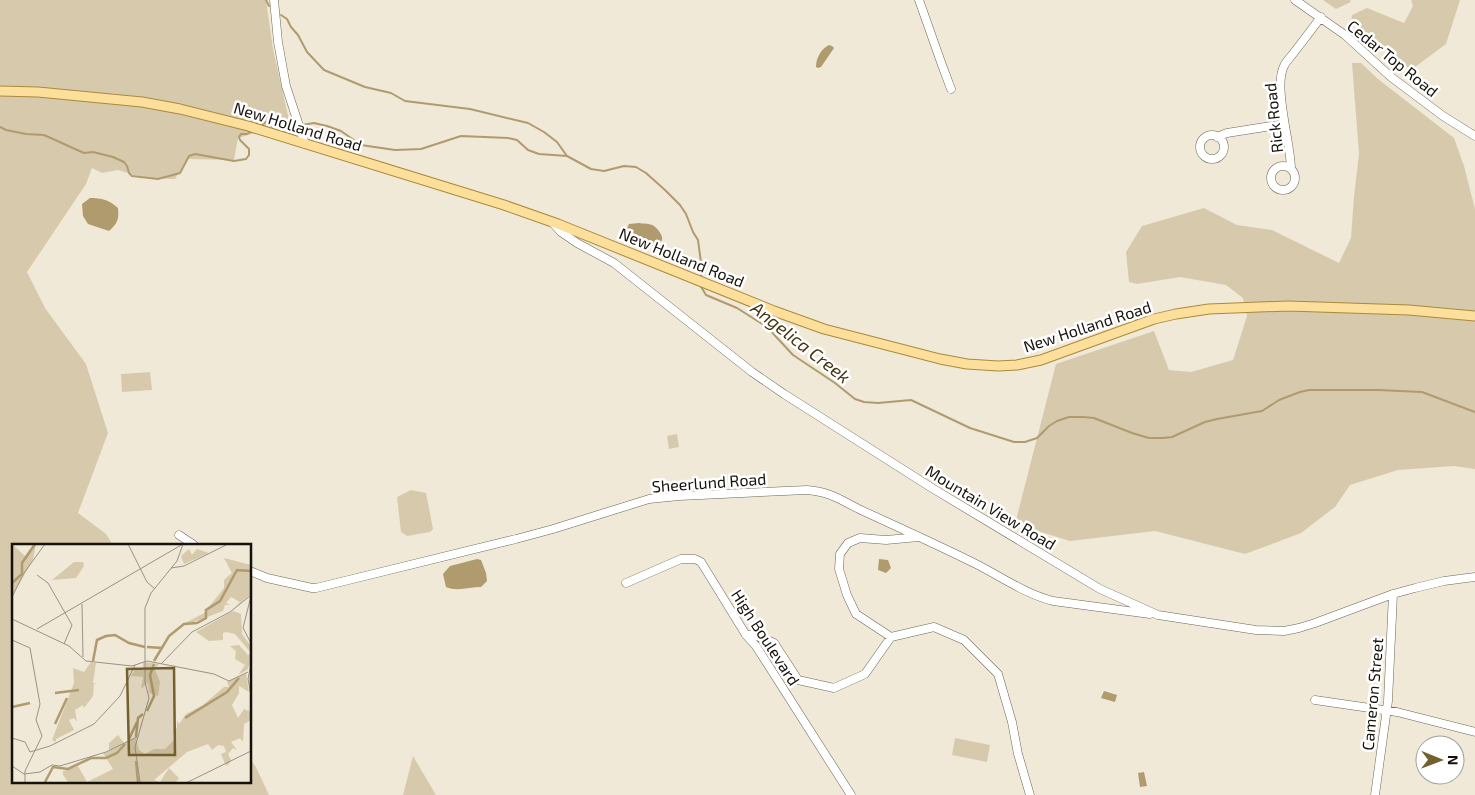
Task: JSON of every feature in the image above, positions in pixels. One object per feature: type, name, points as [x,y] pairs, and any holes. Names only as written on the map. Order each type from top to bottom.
[{"type":"main road","name":"New Holland Road","points":[[0,91],[142,102],[180,109],[263,130],[504,205],[552,222],[782,314],[842,334],[940,359],[980,365],[1018,364],[1041,360],[1154,319],[1209,308],[1259,306],[1325,307],[1409,310],[1475,316]]},
{"type":"street","points":[[274,0],[278,42],[286,86],[305,144]]},
{"type":"street","points":[[919,0],[951,89]]},
{"type":"street","name":"Cedar Top Road","points":[[1295,0],[1345,36],[1404,86],[1452,123],[1475,136]]},
{"type":"street","name":"Rick Road","points":[[1291,169],[1280,86],[1283,67],[1321,18]]},
{"type":"street","points":[[1217,137],[1227,133],[1284,124]]},
{"type":"street","name":"Mountain View Road","points":[[552,222],[561,232],[614,263],[752,372],[784,394],[932,488],[1100,589],[1158,615],[1256,630],[1284,631],[1315,623],[1392,594],[1426,585],[1475,577]]},
{"type":"street","name":"Sheerlund Road","points":[[251,571],[278,580],[316,588],[558,528],[649,499],[798,490],[817,491],[834,495],[979,566],[1038,598],[1158,615]]},
{"type":"street","points":[[179,535],[192,544]]},
{"type":"street","points":[[891,637],[856,614],[847,595],[839,569],[840,554],[848,543],[860,538],[886,540],[919,537]]},
{"type":"street","name":"High Boulevard","points":[[626,583],[682,559],[695,558],[701,562],[746,635],[756,646],[851,795]]},
{"type":"street","name":"Cameron Street","points":[[1375,795],[1386,711],[1392,594]]},
{"type":"street","points":[[746,635],[755,635],[774,643],[798,680],[834,688],[864,674],[891,637],[934,628],[964,640],[998,674],[1030,795]]},
{"type":"street","points":[[1315,700],[1397,712],[1475,732]]},
{"type":"shaded area","points":[[0,0],[266,0],[273,49],[291,129],[280,126],[238,138],[234,160],[187,159],[175,179],[149,178],[118,170],[102,173],[92,168],[86,184],[27,272],[45,308],[86,364],[108,433],[78,513],[106,534],[112,544],[12,544],[12,782],[251,782],[251,760],[269,795],[0,795]]},
{"type":"shaded area","points":[[1323,0],[1350,0],[1351,2],[1336,9]]},
{"type":"shaded area","points":[[1411,0],[1460,0],[1446,44],[1411,70],[1351,21],[1352,15],[1367,8],[1404,23],[1413,6]]},
{"type":"shaded area","points":[[829,45],[834,48],[821,67],[816,67],[819,54]]},
{"type":"shaded area","points":[[1352,63],[1361,63],[1378,79],[1454,138],[1464,166],[1475,209],[1475,469],[1454,466],[1398,470],[1350,485],[1335,507],[1301,533],[1245,554],[1155,531],[1070,541],[1015,524],[1056,364],[1154,331],[1169,370],[1191,372],[1233,360],[1247,316],[1243,298],[1226,285],[1180,277],[1137,284],[1129,282],[1126,252],[1142,226],[1204,208],[1237,225],[1272,230],[1339,263],[1351,238],[1359,154]]},
{"type":"shaded area","points":[[90,198],[105,200],[118,208],[117,221],[109,231],[88,224],[83,216],[82,204]]},
{"type":"shaded area","points":[[629,224],[651,224],[656,227],[662,236],[661,242],[653,246],[647,245],[632,236],[627,228]]},
{"type":"shaded area","points":[[150,372],[152,390],[122,392],[121,374]]},
{"type":"shaded area","points":[[677,434],[679,447],[669,449],[667,436]]},
{"type":"shaded area","points":[[411,490],[426,493],[433,529],[430,532],[407,536],[401,532],[397,497]]},
{"type":"shaded area","points":[[477,559],[481,560],[486,573],[487,581],[481,587],[459,589],[446,587],[443,574],[450,566]]},
{"type":"shaded area","points":[[879,559],[888,560],[891,568],[886,573],[878,570]]},
{"type":"shaded area","points":[[1104,691],[1117,695],[1115,702],[1101,698]]},
{"type":"shaded area","points":[[955,738],[990,745],[987,762],[952,755]]},
{"type":"shaded area","points":[[413,756],[436,795],[403,795]]},
{"type":"shaded area","points":[[1144,772],[1147,786],[1140,787],[1138,773]]},
{"type":"waterway","points":[[266,0],[269,6]]},
{"type":"waterway","points":[[281,15],[287,19],[307,52],[324,70],[365,87],[391,93],[405,101],[470,109],[528,123],[557,142],[567,156]]},
{"type":"waterway","name":"Angelica Creek","points":[[260,126],[266,122],[273,123],[276,126],[295,126]]},
{"type":"waterway","name":"Angelica Creek","points":[[302,125],[314,123],[327,126],[341,131],[361,145],[395,150],[421,149],[461,136],[508,138],[517,140],[528,150],[539,154],[567,156],[591,169],[604,171],[624,166],[636,167],[646,173],[665,190],[686,214],[698,240],[702,270],[701,278]]},
{"type":"waterway","name":"Angelica Creek","points":[[0,127],[26,134],[44,135],[84,153],[93,152],[113,157],[124,162],[132,176],[158,179],[180,173],[189,156],[195,154],[234,161],[246,159],[249,155],[249,149],[239,137],[241,134],[247,134],[252,131]]},
{"type":"waterway","name":"Angelica Creek","points":[[700,285],[706,295],[737,308],[767,327],[793,355],[855,399],[878,403],[911,400],[970,428],[1014,442],[1025,442],[1037,438],[1049,426],[1069,417],[1094,418],[1149,438],[1172,437],[1205,422],[1262,411],[1279,400],[1309,390],[1422,392],[1475,412]]}]
